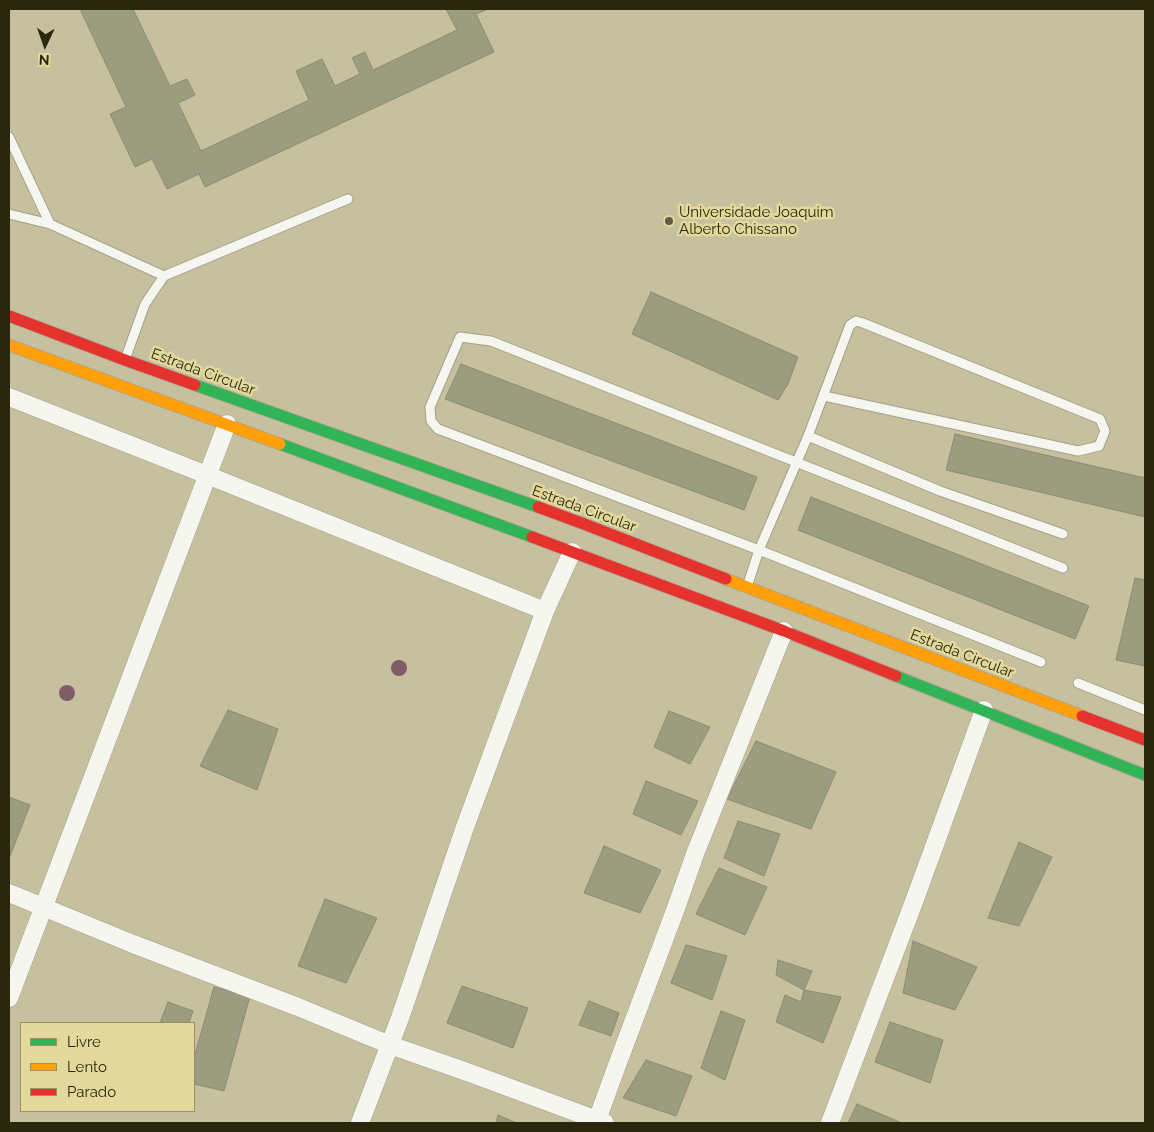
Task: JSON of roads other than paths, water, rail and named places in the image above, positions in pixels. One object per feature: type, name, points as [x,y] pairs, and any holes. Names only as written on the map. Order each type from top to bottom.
[{"type":"main road","name":"Estrada Circular","points":[[9,316],[125,360],[584,524],[1145,740]]},
{"type":"main road","points":[[9,345],[784,631],[1145,775]]},
{"type":"street","points":[[9,397],[545,611]]},
{"type":"street","points":[[9,998],[226,424]]},
{"type":"street","points":[[360,1123],[390,1045],[466,827],[545,611],[572,552]]},
{"type":"street","points":[[9,893],[390,1045],[599,1122],[616,1068],[695,854],[784,631]]},
{"type":"street","points":[[830,1123],[916,899],[984,710]]},
{"type":"lane","points":[[9,137],[50,224]]},
{"type":"lane","points":[[125,360],[145,304],[164,276],[348,199]]},
{"type":"lane","points":[[9,214],[50,224],[164,276]]},
{"type":"lane","points":[[748,587],[759,550],[808,436],[850,325],[856,322],[862,322],[1100,419],[1105,432],[1099,446],[1078,451],[824,396]]},
{"type":"lane","points":[[1041,662],[759,550],[438,429],[431,421],[430,407],[460,337],[491,341],[1063,568]]},
{"type":"lane","points":[[808,436],[940,491],[1063,534]]},
{"type":"lane","points":[[1078,683],[1145,710]]},
{"type":"place","name":"Universidade Joaquim Alberto Chissano","points":[[669,221]]}]
